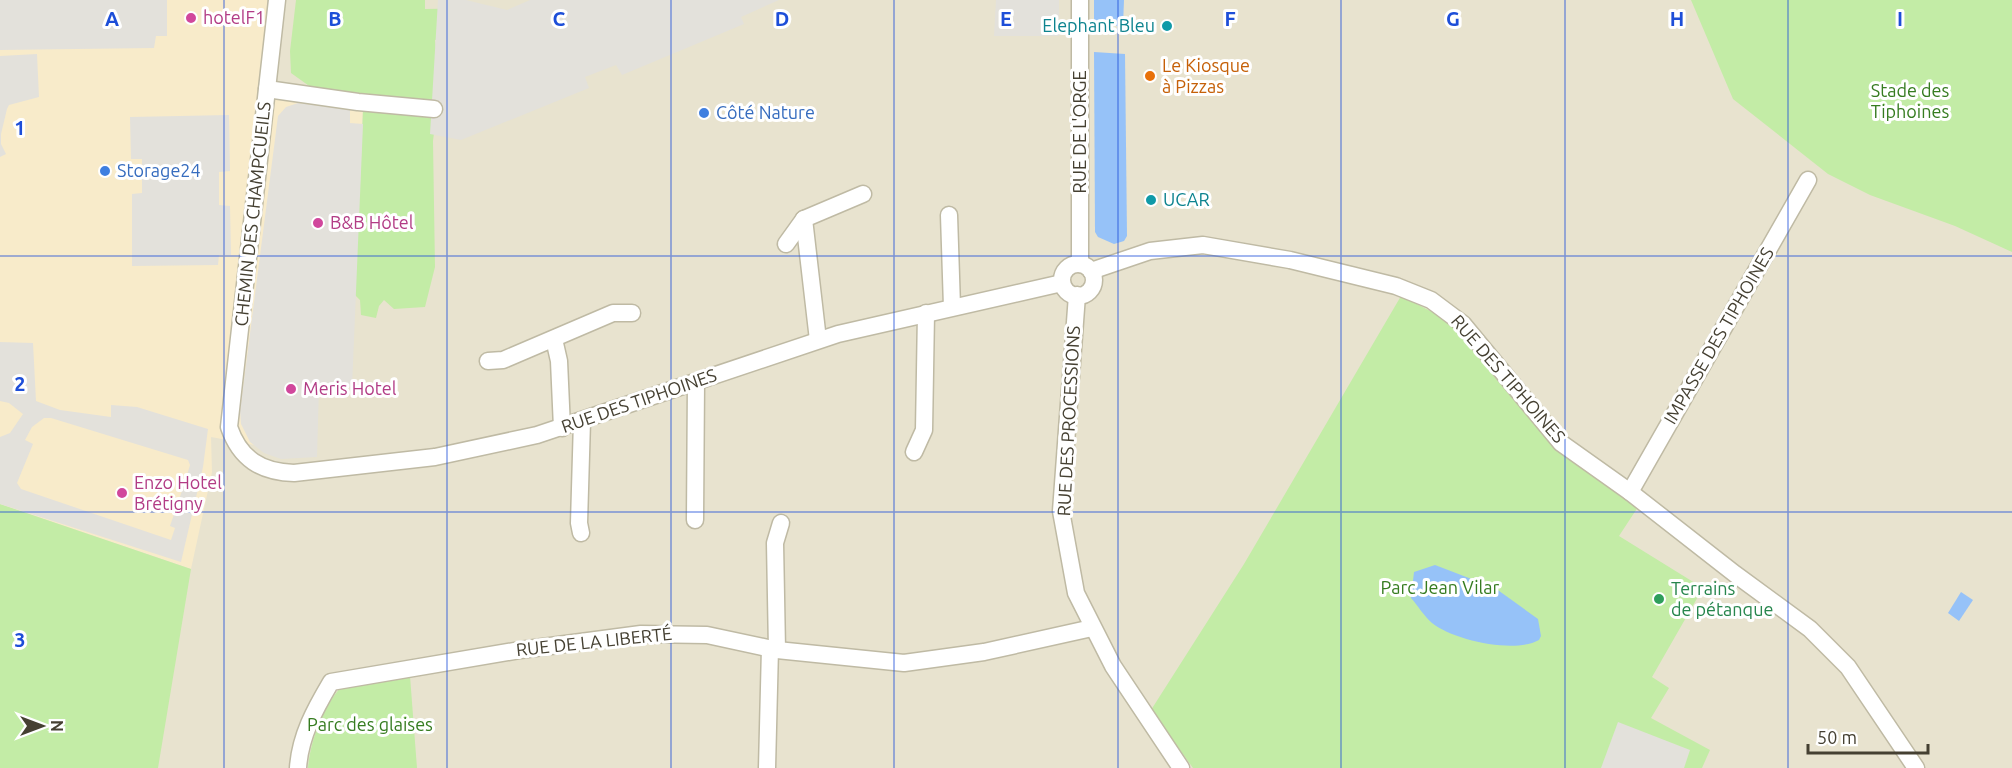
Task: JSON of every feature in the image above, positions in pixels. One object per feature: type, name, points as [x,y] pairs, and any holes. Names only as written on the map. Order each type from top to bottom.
[{"type":"street","name":"CHEMIN DES CHAMPCUEILS","points":[[229,428],[277,0]]},
{"type":"street","name":"RUE DE L'ORGE","points":[[1080,0],[1086,267]]},
{"type":"street","points":[[267,89],[357,102],[434,109]]},
{"type":"street","name":"IMPASSE DES TIPHOINES","points":[[1630,492],[1808,180]]},
{"type":"street","points":[[786,244],[804,219],[863,194]]},
{"type":"street","points":[[949,215],[952,307]]},
{"type":"street","points":[[804,219],[818,340]]},
{"type":"street","name":"RUE DES TIPHOINES","points":[[1086,267],[1150,252],[1203,245],[1290,260],[1396,286],[1421,295],[1451,313],[1561,443],[1630,492],[1810,629],[1848,667],[1916,768]]},
{"type":"street","points":[[1086,267],[1094,280],[1090,290],[1077,296],[1068,292],[1062,283],[1066,269],[1086,267]]},
{"type":"street","name":"RUE DES TIPHOINES","points":[[229,428],[235,444],[246,458],[278,472],[294,473],[467,451],[562,428],[818,340],[1062,283]]},
{"type":"street","name":"RUE DES PROCESSIONS","points":[[1077,296],[1061,511],[1076,593],[1092,628],[1134,699],[1181,768]]},
{"type":"street","points":[[488,361],[503,360],[613,313],[632,313]]},
{"type":"street","points":[[914,452],[924,430],[926,313]]},
{"type":"street","points":[[554,339],[559,361],[562,428]]},
{"type":"street","points":[[695,519],[696,382]]},
{"type":"street","points":[[581,533],[579,522],[582,421]]},
{"type":"street","points":[[767,768],[774,649],[775,543],[781,523]]},
{"type":"street","name":"RUE DE LA LIBERTÉ","points":[[298,768],[299,755],[313,711],[331,682],[462,659],[641,634],[707,635],[774,649],[904,663],[984,652],[1092,628]]},
{"type":"shaded area","points":[[0,0],[2012,0],[2012,768],[0,768]]},
{"type":"shaded area","points":[[0,0],[267,0],[268,89],[363,108],[360,184],[350,290],[349,387],[317,386],[315,456],[211,437],[212,472],[191,569],[0,504]]},
{"type":"shaded area","points":[[0,0],[167,0],[167,36],[156,36],[154,48],[0,50]]},
{"type":"shaded area","points":[[438,0],[466,0],[507,10],[530,0],[779,0],[741,17],[744,24],[622,75],[616,65],[585,77],[589,88],[461,140],[430,134]]},
{"type":"shaded area","points":[[996,0],[1059,0],[1059,36],[994,36]]},
{"type":"shaded area","points":[[37,54],[39,97],[9,105],[1,134],[1,144],[6,154],[0,157],[0,56]]},
{"type":"shaded area","points":[[298,103],[350,110],[350,123],[363,124],[352,387],[319,386],[317,457],[281,459],[264,453],[250,442],[241,424],[240,411],[278,116],[286,107]]},
{"type":"shaded area","points":[[229,115],[230,171],[219,172],[219,205],[230,206],[231,255],[219,255],[218,265],[132,266],[132,194],[142,193],[142,159],[131,159],[130,117]]},
{"type":"shaded area","points":[[0,342],[33,343],[36,401],[60,410],[111,417],[111,405],[137,407],[208,429],[203,467],[181,562],[0,504],[0,437],[10,433],[23,414],[9,403],[0,401]],"holes":[[[44,418],[51,418],[188,460],[190,465],[170,526],[175,528],[171,540],[21,489],[17,483],[33,444],[25,440],[32,427]]]},
{"type":"shaded area","points":[[1618,722],[1690,750],[1684,768],[1601,768]]},
{"type":"green space","points":[[296,0],[425,0],[425,9],[479,8],[447,38],[435,40],[440,84],[433,141],[435,267],[425,307],[394,309],[384,300],[379,306],[376,318],[361,315],[360,300],[346,286],[360,184],[363,109],[358,102],[359,93],[312,88],[291,73],[290,51]]},
{"type":"green space","name":"Stade des Tiphoines","points":[[1691,0],[2012,0],[2012,252],[1955,226],[1870,195],[1828,174],[1733,99]]},
{"type":"green space","name":"Parc Jean Vilar","points":[[1401,296],[1446,319],[1555,449],[1638,507],[1619,536],[1703,588],[1652,677],[1669,688],[1651,718],[1710,750],[1702,768],[1193,768],[1151,710],[1244,564]]},
{"type":"green space","points":[[0,504],[191,569],[158,768],[0,768]]},
{"type":"green space","name":"Parc des glaises","points":[[410,676],[417,768],[308,768],[311,747],[318,725],[340,688]]},
{"type":"water","points":[[1094,0],[1124,0],[1123,26],[1094,25]]},
{"type":"water","points":[[1094,52],[1125,54],[1127,236],[1124,241],[1114,244],[1098,237],[1095,232]]},
{"type":"water","points":[[1435,565],[1495,588],[1538,619],[1541,636],[1539,640],[1515,646],[1484,643],[1454,635],[1432,623],[1411,598],[1414,572]]},
{"type":"water","points":[[1961,592],[1973,600],[1959,621],[1948,613]]},
{"type":"place","name":"hotelF1","points":[[191,18]]},
{"type":"place","name":"Elephant Bleu","points":[[1167,26]]},
{"type":"place","name":"Le Kiosque à Pizzas","points":[[1150,76]]},
{"type":"place","name":"Côté Nature","points":[[704,113]]},
{"type":"place","name":"Storage24","points":[[105,171]]},
{"type":"place","name":"UCAR","points":[[1151,200]]},
{"type":"place","name":"B&B Hôtel","points":[[318,223]]},
{"type":"place","name":"Meris Hotel","points":[[291,389]]},
{"type":"place","name":"Enzo Hotel Brétigny","points":[[122,493]]},
{"type":"place","name":"Terrains de pétanque","points":[[1659,599]]}]
